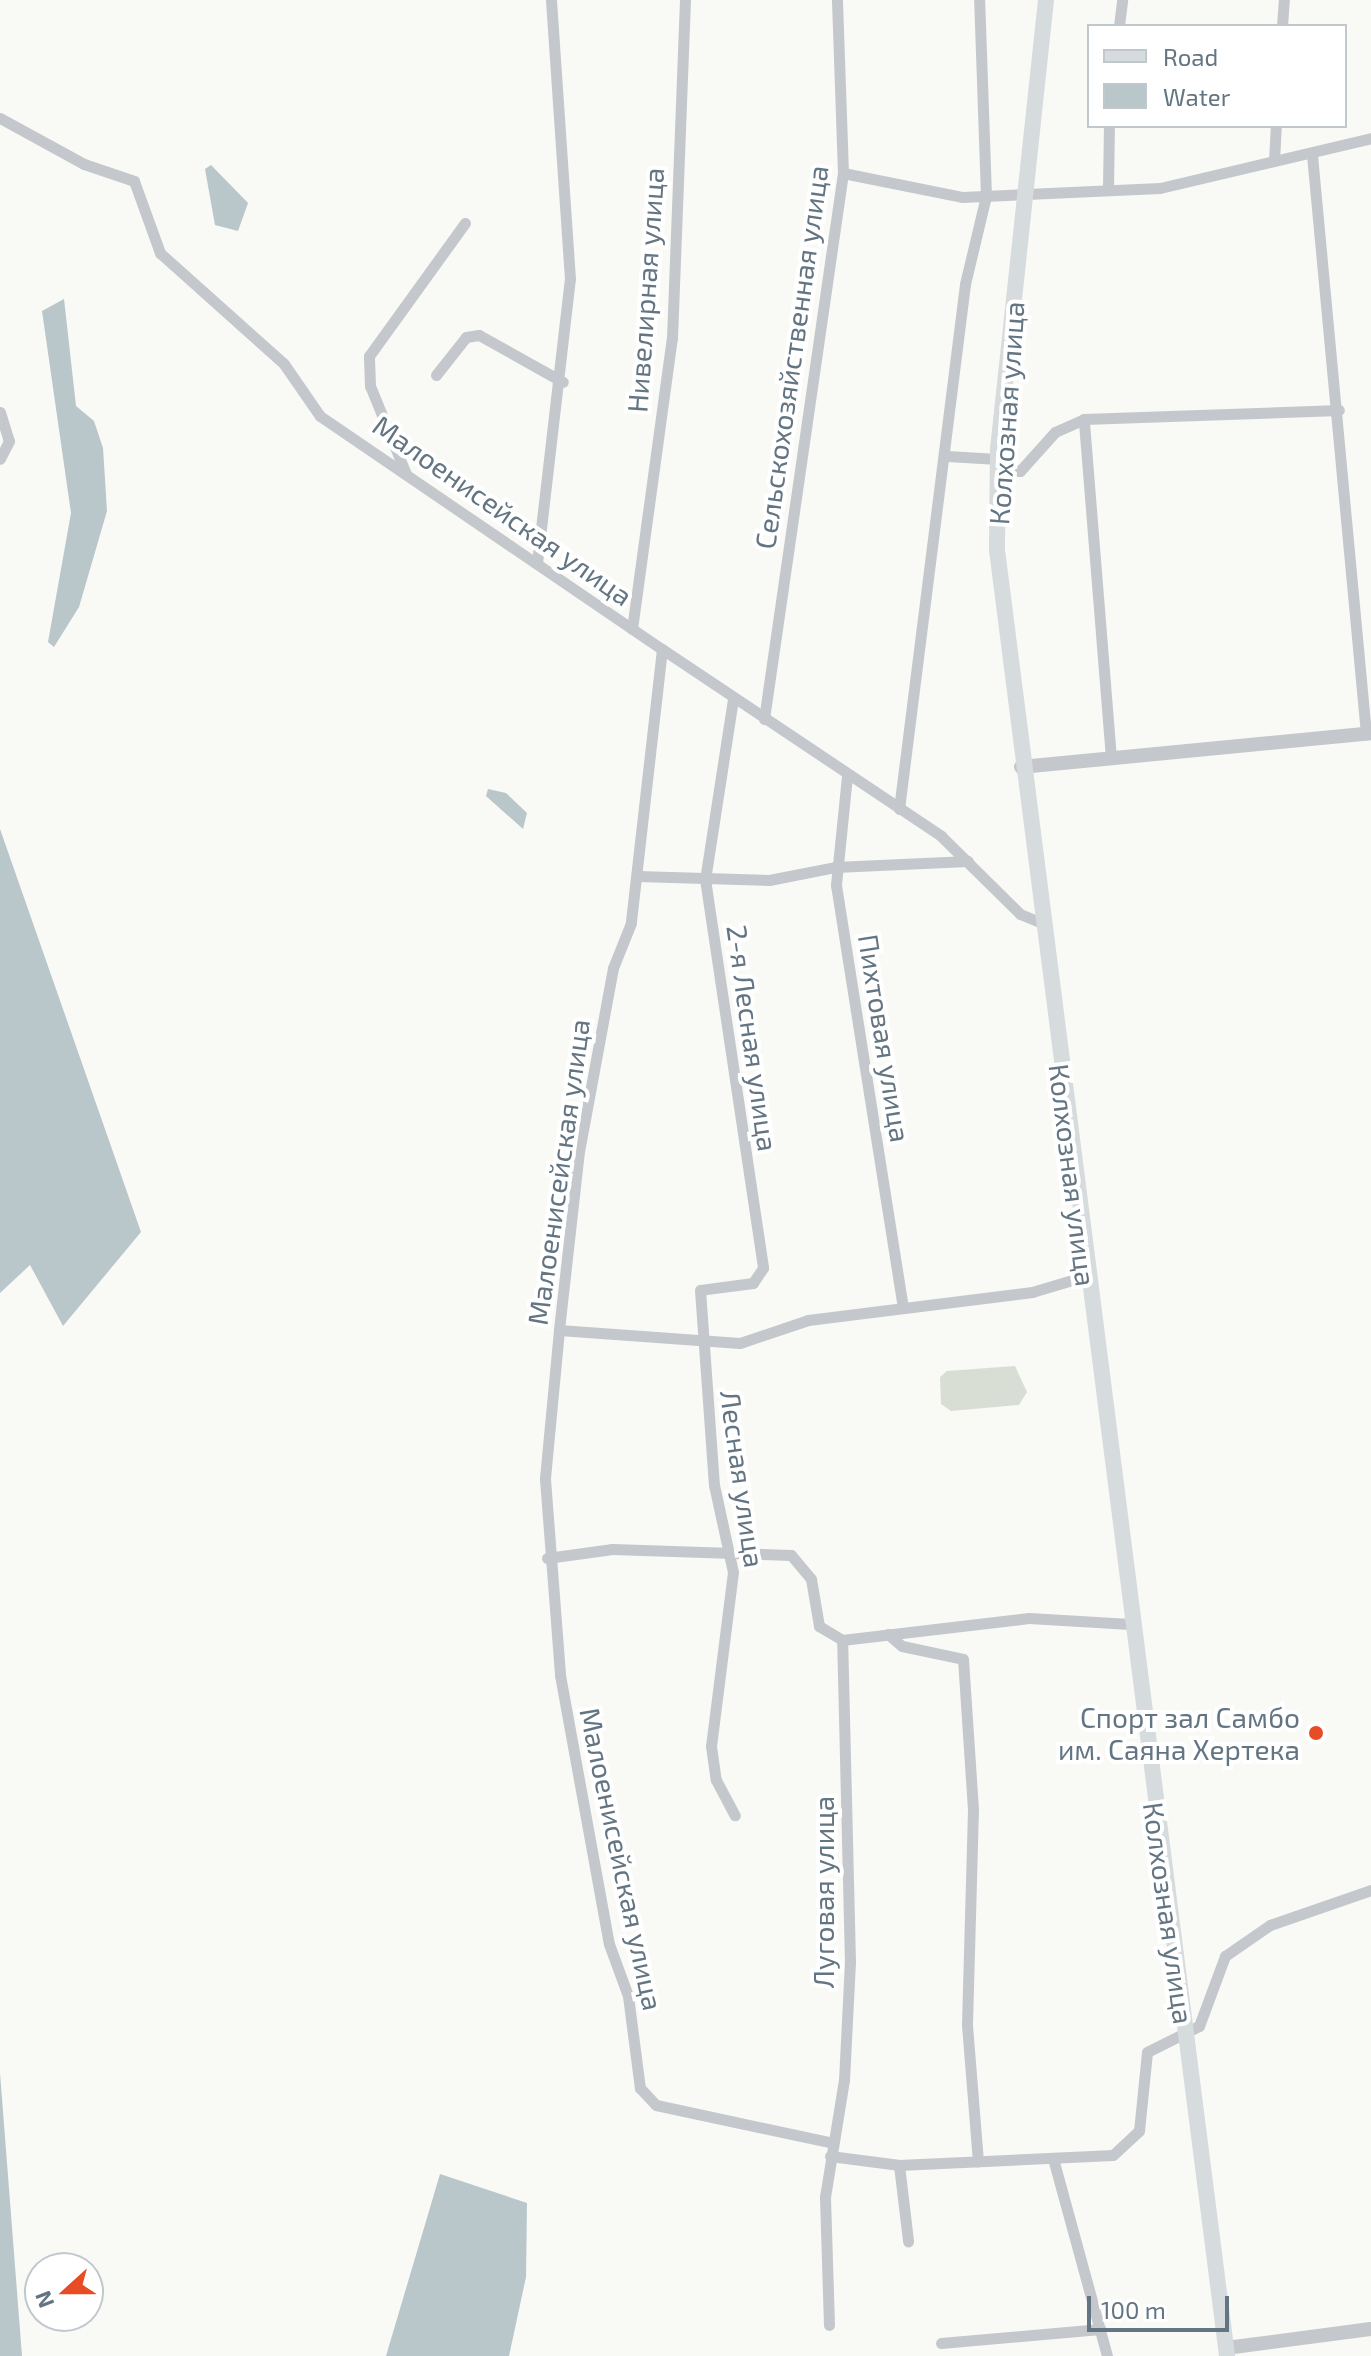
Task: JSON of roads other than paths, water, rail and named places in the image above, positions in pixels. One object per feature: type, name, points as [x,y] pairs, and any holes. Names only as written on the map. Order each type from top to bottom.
[{"type":"main road","name":"Колхозная улица","points":[[1046,0],[997,464],[997,550],[1021,767],[1226,2352]]},
{"type":"street","points":[[537,563],[563,382],[568,179],[551,0]]},
{"type":"street","name":"Нивелирная улица","points":[[632,629],[672,338],[685,0]]},
{"type":"street","name":"Сельскохозяйственная улица","points":[[764,719],[843,173],[837,0]]},
{"type":"street","points":[[899,809],[947,456],[965,284],[986,196],[979,0]]},
{"type":"street","points":[[1119,24],[1122,0]]},
{"type":"street","points":[[1282,24],[1284,0]]},
{"type":"street","name":"Малоенисейская улица","points":[[0,118],[84,164],[134,181],[160,253],[284,364],[320,416],[662,649],[637,876],[579,1151],[559,1330],[545,1479],[547,1558],[560,1675],[601,1907],[628,1996],[640,2088],[656,2105],[833,2143]]},
{"type":"street","points":[[1108,187],[1109,128]]},
{"type":"street","points":[[1274,161],[1276,128]]},
{"type":"street","points":[[843,173],[986,196],[1211,181],[1274,161],[1312,155],[1371,138]]},
{"type":"street","points":[[1021,767],[1368,733],[1312,155]]},
{"type":"street","points":[[406,474],[370,386],[369,356],[465,223]]},
{"type":"street","points":[[436,375],[466,337],[479,335],[563,382]]},
{"type":"street","points":[[947,456],[1020,471],[1044,442],[1084,419],[1339,410]]},
{"type":"street","points":[[0,412],[9,441],[0,459]]},
{"type":"street","points":[[1084,419],[1111,758]]},
{"type":"street","points":[[662,649],[899,809],[968,861],[1020,914],[1042,923]]},
{"type":"street","name":"2-я Лесная улица","points":[[701,1336],[700,1290],[753,1283],[763,1268],[705,879],[733,699]]},
{"type":"street","name":"Пихтовая улица","points":[[847,776],[835,867],[903,1308]]},
{"type":"street","points":[[637,876],[769,880],[835,867],[968,861]]},
{"type":"street","points":[[559,1330],[701,1336],[714,1345],[740,1343],[808,1320],[1032,1292],[1086,1276]]},
{"type":"street","name":"Лесная улица","points":[[701,1336],[714,1485],[730,1551],[732,1604],[711,1746],[716,1780],[735,1815]]},
{"type":"street","points":[[547,1558],[612,1549],[791,1555],[811,1579],[819,1626],[842,1640],[1029,1618],[1130,1624]]},
{"type":"street","points":[[888,1634],[902,1646],[963,1659],[973,1809],[967,2025],[978,2162]]},
{"type":"street","name":"Луговая улица","points":[[829,2325],[830,2156],[850,1962],[842,1640]]},
{"type":"street","points":[[830,2156],[899,2165],[1054,2162],[1130,2147],[1139,2131],[1147,2052],[1199,2026],[1225,1956],[1240,1942],[1371,1890]]},
{"type":"street","points":[[1054,2162],[1107,2356]]},
{"type":"street","points":[[899,2165],[908,2241]]},
{"type":"street","points":[[941,2343],[1100,2329]]},
{"type":"street","points":[[1226,2352],[1371,2329]]},
{"type":"water","points":[[211,165],[248,203],[238,231],[215,225],[205,169]]},
{"type":"water","points":[[64,299],[76,406],[94,421],[103,448],[107,511],[79,607],[54,647],[48,642],[71,513],[42,311]]},
{"type":"water","points":[[488,789],[506,793],[527,813],[523,829],[486,796]]},
{"type":"water","points":[[0,829],[141,1232],[63,1326],[30,1265],[0,1293]]},
{"type":"water","points":[[0,2073],[22,2356],[0,2356]]},
{"type":"water","points":[[440,2174],[527,2203],[526,2277],[509,2356],[386,2356]]},
{"type":"place","name":"Спорт зал Самбо им. Саяна Хертека","points":[[1316,1733]]}]
